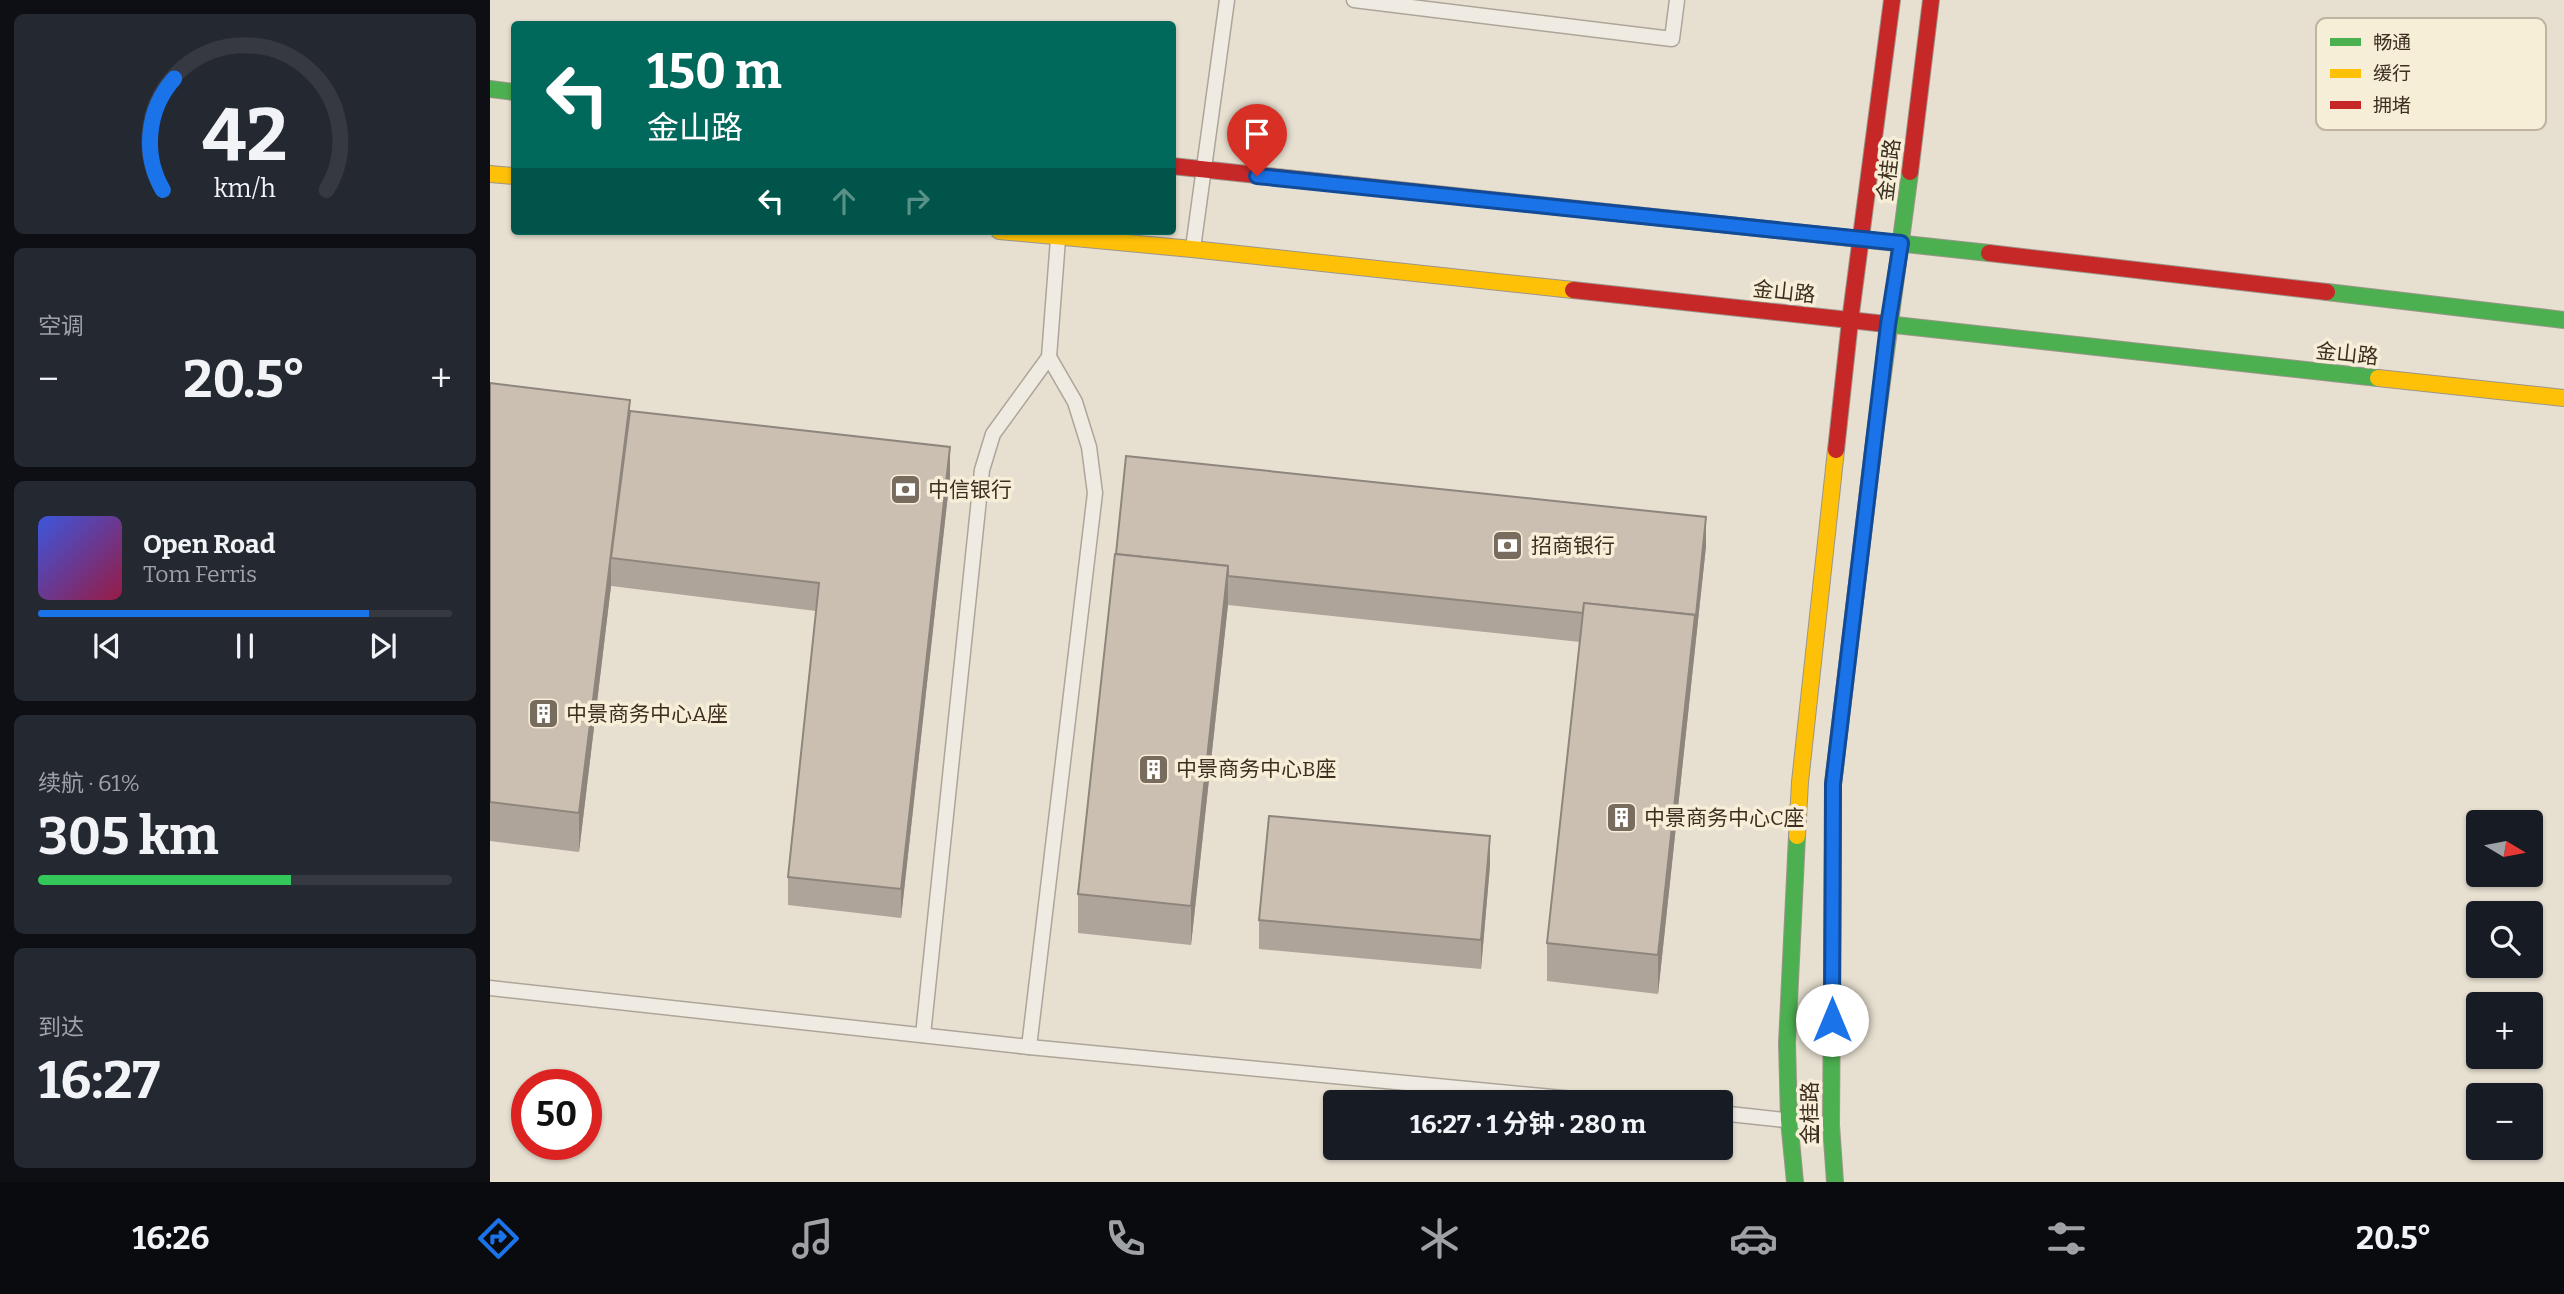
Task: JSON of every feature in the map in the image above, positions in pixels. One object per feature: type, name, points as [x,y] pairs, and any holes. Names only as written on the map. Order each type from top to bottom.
[{"type":"main road","name":"金桂路","points":[[1795,1182],[1789,1120],[1787,1043],[1800,782],[1850,321],[1892,0]]},
{"type":"main road","name":"金桂路","points":[[1835,1182],[1831,1125],[1833,784],[1888,325],[1901,243],[1931,0]]},
{"type":"main road","points":[[490,89],[511,92]]},
{"type":"main road","points":[[1176,166],[1901,243],[2564,320]]},
{"type":"main road","points":[[490,174],[511,176]]},
{"type":"main road","name":"金山路","points":[[1033,235],[1192,249],[2564,398]]},
{"type":"lane","points":[[1192,249],[1227,0]]},
{"type":"lane","points":[[1354,0],[1672,39],[1677,0]]},
{"type":"lane","points":[[923,1035],[982,470],[993,434],[1049,357],[1058,238]]},
{"type":"lane","points":[[1029,1047],[1095,493],[1089,447],[1074,402],[1049,357]]},
{"type":"lane","points":[[490,988],[1029,1047],[1479,1090]]},
{"type":"lane","points":[[1733,1115],[1831,1125]]},
{"type":"building","name":"中景商务中心A座","points":[[490,383],[630,400],[579,813],[490,802]]},
{"type":"building","points":[[630,411],[950,447],[901,889],[788,877],[819,583],[611,558]]},
{"type":"building","points":[[1126,456],[1706,517],[1695,625],[1695,615],[1584,603],[1583,613],[1228,576],[1228,566],[1116,554]]},
{"type":"building","name":"中景商务中心B座","points":[[1115,554],[1228,566],[1191,906],[1078,894]]},
{"type":"building","name":"中景商务中心C座","points":[[1584,603],[1695,615],[1658,955],[1547,943]]},
{"type":"building","points":[[1269,816],[1490,836],[1481,940],[1259,920]]},
{"type":"traffic: fast","points":[[490,89],[511,92]]},
{"type":"traffic: fast","points":[[1874,442],[1910,172]]},
{"type":"traffic: fast","points":[[1701,222],[1989,253]]},
{"type":"traffic: fast","points":[[2327,292],[2564,320]]},
{"type":"traffic: fast","points":[[1886,324],[2378,378]]},
{"type":"traffic: fast","points":[[1795,1182],[1789,1120],[1787,1043],[1797,836]]},
{"type":"traffic: fast","points":[[1833,848],[1831,1125],[1835,1182]]},
{"type":"traffic: slow","points":[[490,174],[511,176]]},
{"type":"traffic: slow","points":[[1042,235],[1573,290]]},
{"type":"traffic: slow","points":[[2378,378],[2564,398]]},
{"type":"traffic: slow","points":[[1833,848],[1833,784],[1874,442]]},
{"type":"traffic: slow","points":[[1797,836],[1800,782],[1836,450]]},
{"type":"traffic: jam","points":[[1836,450],[1892,0]]},
{"type":"traffic: jam","points":[[1910,172],[1931,0]]},
{"type":"traffic: jam","points":[[1176,166],[1701,222]]},
{"type":"traffic: jam","points":[[1989,253],[2327,292]]},
{"type":"traffic: jam","points":[[1573,290],[1886,324]]},
{"type":"place","name":"中信银行","points":[[905,490]]},
{"type":"place","name":"招商银行","points":[[1508,546]]},
{"type":"place","name":"中景商务中心A座","points":[[543,714]]},
{"type":"place","name":"中景商务中心B座","points":[[1153,769]]},
{"type":"place","name":"中景商务中心C座","points":[[1621,818]]},
{"type":"route","points":[[1257,176],[1901,243],[1888,325],[1833,784],[1832,1020]]}]
